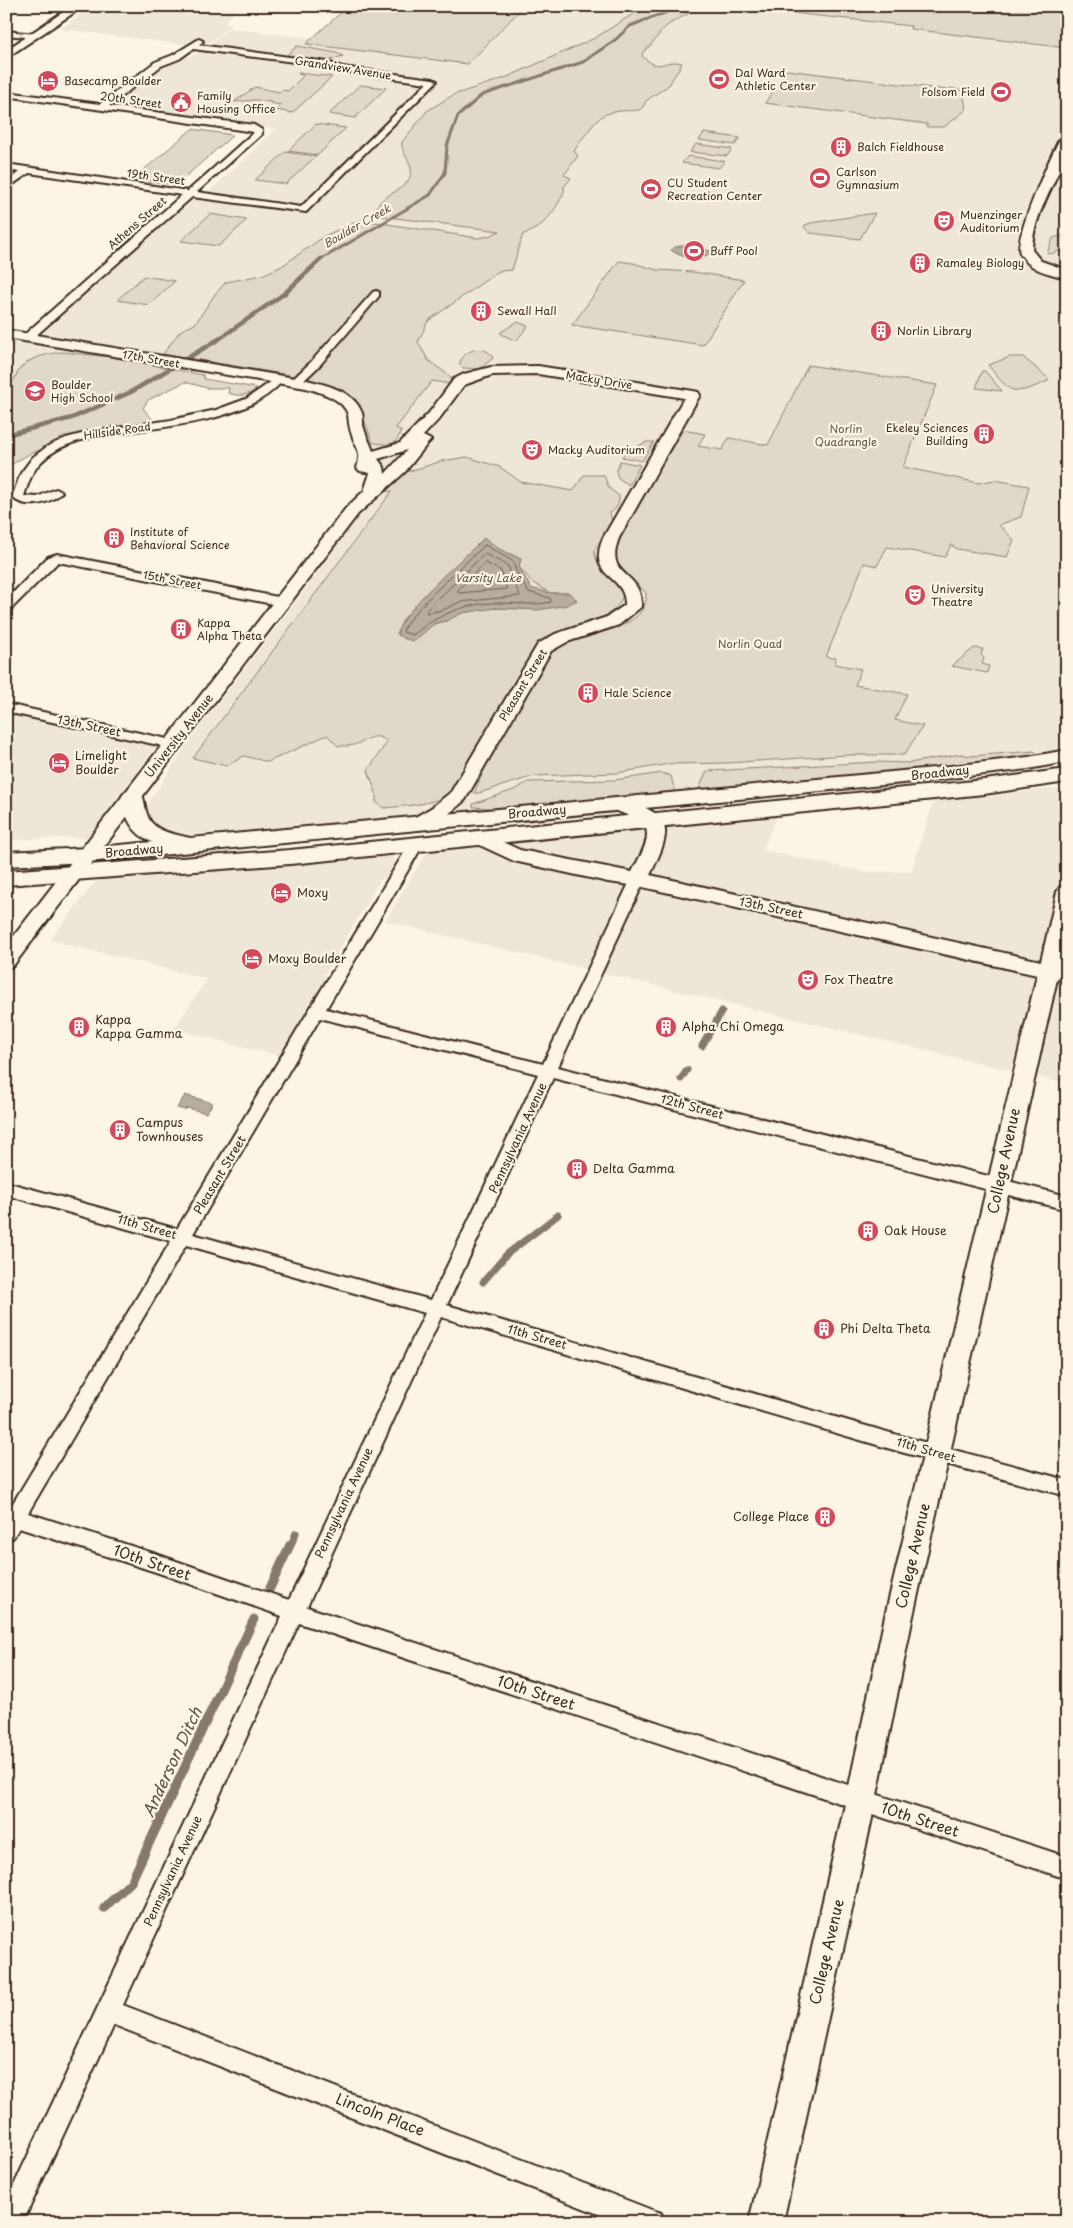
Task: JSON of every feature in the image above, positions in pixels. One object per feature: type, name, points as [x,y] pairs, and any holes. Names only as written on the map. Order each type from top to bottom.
[{"type":"main road","name":"Broadway","points":[[6,878],[290,857],[417,834],[435,830],[464,819],[934,774],[1028,763],[1067,756]]},
{"type":"main road","name":"Broadway","points":[[6,860],[194,846],[417,834],[478,838],[984,787],[1065,776]]},
{"type":"main road","points":[[133,796],[134,812],[138,822],[146,830],[164,839],[194,846]]},
{"type":"street","points":[[6,55],[79,6]]},
{"type":"street","points":[[6,33],[34,36]]},
{"type":"street","points":[[102,107],[158,64],[176,57],[204,37]]},
{"type":"street","name":"Grandview Avenue","points":[[191,46],[327,64],[340,69],[432,81],[303,210]]},
{"type":"street","name":"20th Street","points":[[6,94],[254,128]]},
{"type":"street","name":"Athens Street","points":[[28,337],[259,132],[254,128]]},
{"type":"street","points":[[1067,136],[1028,229],[1025,251],[1035,261],[1045,267],[1067,274]]},
{"type":"street","name":"19th Street","points":[[6,167],[303,210]]},
{"type":"street","points":[[6,186],[27,170]]},
{"type":"street","points":[[295,383],[315,364],[376,294]]},
{"type":"street","name":"17th Street","points":[[6,334],[295,383],[335,401],[355,423],[368,457]]},
{"type":"street","name":"Macky Drive","points":[[434,416],[459,382],[481,374],[504,370],[538,370],[693,395]]},
{"type":"street","name":"Hillside Road","points":[[56,492],[33,502],[18,498],[21,485],[37,459],[56,446],[76,437],[157,425],[230,409],[258,397],[278,380]]},
{"type":"street","name":"Pleasant Street","points":[[9,1521],[317,1012],[417,834],[438,812],[458,796],[544,648],[561,638],[613,621],[633,607],[633,593],[626,583],[605,562],[605,553],[611,538],[693,395]]},
{"type":"street","points":[[367,499],[395,474],[413,453],[429,432],[434,416]]},
{"type":"street","points":[[368,457],[405,446],[434,416]]},
{"type":"street","points":[[368,457],[383,460],[413,453]]},
{"type":"street","name":"University Avenue","points":[[6,961],[352,511],[367,499],[377,476],[375,463],[368,457],[352,511]]},
{"type":"street","name":"15th Street","points":[[6,607],[52,560],[61,559],[283,602]]},
{"type":"street","name":"13th Street","points":[[6,708],[172,744]]},
{"type":"street","points":[[619,805],[635,809],[654,820]]},
{"type":"street","name":"Pennsylvania Avenue","points":[[10,2222],[655,842],[657,831],[654,820]]},
{"type":"street","name":"13th Street","points":[[478,838],[514,855],[608,875],[638,879],[1057,972]]},
{"type":"street","name":"College Avenue","points":[[766,2222],[861,1800],[899,1616],[998,1186],[1057,972],[1067,892]]},
{"type":"street","name":"12th Street","points":[[317,1012],[1067,1203]]},
{"type":"street","name":"11th Street","points":[[6,1188],[438,1309],[936,1454],[1067,1488]]},
{"type":"street","name":"10th Street","points":[[9,1521],[156,1563],[294,1612],[1067,1868]]},
{"type":"street","name":"Lincoln Place","points":[[108,2011],[652,2222]]},
{"type":"shaded area","points":[[93,6],[240,6],[223,23],[232,25],[203,47],[60,29]]},
{"type":"shaded area","points":[[348,6],[1067,6],[1067,749],[1039,756],[992,762],[362,824],[182,835],[164,832],[149,824],[146,810],[150,800],[195,733],[307,587],[379,488],[382,464],[357,408],[485,245],[206,361],[37,335],[191,199],[209,192],[276,129],[107,106],[162,66],[198,53],[230,28],[311,38]]},
{"type":"shaded area","name":"Boulder High School","points":[[6,340],[111,357],[18,426],[6,438]]},
{"type":"shaded area","points":[[6,712],[157,745],[88,837],[6,840]]},
{"type":"shaded area","points":[[1067,789],[1067,1084],[385,921],[429,848],[779,813],[762,850],[864,872],[911,872],[934,800]]},
{"type":"shaded area","points":[[388,853],[395,858],[395,865],[385,879],[380,880],[325,974],[325,983],[280,1056],[174,1029],[207,979],[50,940],[94,883],[106,878]]},
{"type":"green space","points":[[348,6],[524,6],[468,64],[306,44]]},
{"type":"green space","points":[[651,6],[699,6],[661,31],[643,52],[642,56],[653,64],[658,65],[670,62],[682,63],[669,85],[646,101],[639,110],[608,113],[592,126],[574,151],[578,156],[564,175],[571,178],[563,188],[565,189],[559,203],[543,223],[530,232],[523,234],[512,270],[499,271],[428,321],[418,342],[428,360],[451,377],[450,384],[432,381],[396,428],[401,431],[394,443],[373,443],[365,422],[341,393],[289,375],[163,354],[180,331],[195,324],[215,294],[226,282],[262,275],[282,266],[326,235],[361,220],[478,238],[500,231],[372,215],[381,201],[403,186],[410,177],[411,168],[402,142],[427,111],[453,95],[505,78],[595,38],[633,14]]},
{"type":"green space","points":[[779,6],[1067,6],[1067,48],[910,29],[911,26],[783,12],[785,9]]},
{"type":"green space","points":[[297,46],[337,53],[343,56],[328,61],[286,56]]},
{"type":"green space","name":"Folsom Field","points":[[787,70],[948,90],[950,88],[963,91],[966,110],[944,127],[927,127],[927,124],[765,103]]},
{"type":"green space","points":[[299,73],[332,77],[292,113],[276,110],[281,105],[271,102],[256,100],[234,102],[255,87],[279,92],[282,90],[288,91],[304,75]]},
{"type":"green space","points":[[360,85],[386,88],[355,118],[329,114]]},
{"type":"green space","points":[[316,124],[346,128],[318,155],[288,151]]},
{"type":"green space","points":[[192,129],[233,135],[176,185],[133,179]]},
{"type":"green space","points":[[704,133],[740,138],[735,145],[699,140]]},
{"type":"green space","points":[[696,144],[732,149],[727,156],[690,152]]},
{"type":"green space","points":[[285,152],[316,156],[286,184],[255,180]]},
{"type":"green space","points":[[688,156],[725,161],[719,168],[682,163]]},
{"type":"green space","points":[[875,213],[860,239],[810,233],[804,227],[811,223]]},
{"type":"green space","points":[[210,214],[247,220],[219,246],[181,241]]},
{"type":"green space","points":[[1067,234],[1067,248],[1051,254],[1047,253],[1053,238]]},
{"type":"green space","points":[[619,261],[657,270],[693,272],[744,280],[703,345],[572,325]]},
{"type":"green space","points":[[144,276],[175,281],[149,305],[117,300]]},
{"type":"green space","points":[[517,322],[528,326],[516,341],[501,334],[501,332]]},
{"type":"green space","points":[[473,350],[487,351],[493,358],[480,369],[463,368],[460,365],[461,360]]},
{"type":"green space","points":[[62,352],[111,357],[203,375],[204,379],[257,388],[244,395],[236,395],[228,393],[229,388],[207,388],[185,382],[148,400],[143,408],[152,419],[137,426],[115,427],[31,453],[6,468],[6,390],[19,370],[28,362],[39,357]]},
{"type":"green space","points":[[1010,357],[1023,357],[1048,378],[1048,381],[1019,391],[1008,387],[988,365]]},
{"type":"green space","points":[[808,365],[937,385],[903,467],[979,483],[994,480],[1029,486],[1021,517],[999,525],[1014,540],[1007,557],[957,549],[951,545],[945,557],[887,547],[877,566],[864,563],[826,657],[836,658],[835,664],[861,669],[855,685],[907,694],[895,720],[923,726],[904,755],[847,755],[727,763],[669,764],[617,773],[534,776],[474,793],[486,765],[551,653],[564,643],[616,628],[629,622],[639,614],[645,605],[646,593],[614,560],[623,533],[632,515],[683,430],[705,434],[698,446],[722,450],[729,438],[768,445]]},
{"type":"green space","points":[[982,371],[985,371],[1002,391],[976,388]]},
{"type":"green space","points":[[647,442],[654,442],[642,461],[622,457],[625,452]]},
{"type":"green space","points":[[467,457],[500,467],[521,482],[573,491],[584,475],[604,475],[609,488],[619,496],[619,501],[616,508],[610,513],[612,522],[594,551],[599,564],[623,595],[612,612],[594,622],[554,636],[532,653],[449,795],[433,801],[383,808],[376,802],[376,793],[368,770],[387,742],[378,737],[370,738],[354,745],[338,746],[327,735],[268,762],[244,756],[227,766],[193,758],[392,491],[381,492],[400,474],[442,461]],"holes":[[[484,538],[499,549],[519,558],[519,567],[533,583],[550,593],[569,593],[577,600],[549,608],[491,608],[476,610],[397,634],[403,619]]]},
{"type":"green space","points":[[620,461],[640,465],[629,485],[618,478],[616,471]]},
{"type":"green space","points":[[974,648],[983,649],[981,655],[984,658],[982,664],[989,666],[987,673],[952,666]]},
{"type":"green space","points":[[1034,751],[1038,755],[698,791],[706,773],[709,771],[876,762],[909,763],[961,754],[970,756]]},
{"type":"green space","points":[[662,773],[671,776],[675,792],[500,809],[473,807],[473,804],[516,789],[528,782],[615,780]]},
{"type":"water","name":"Buff Pool","points":[[685,245],[697,245],[697,248],[711,251],[718,247],[720,249],[708,255],[696,257],[683,256],[671,250]]},
{"type":"water","name":"Varsity Lake","points":[[485,538],[499,549],[521,559],[519,567],[531,588],[550,593],[569,593],[577,600],[567,605],[538,610],[496,608],[462,613],[447,621],[435,623],[414,641],[405,639],[397,634],[410,611]]},
{"type":"water","points":[[185,1095],[213,1103],[206,1113],[187,1108],[185,1110],[177,1108]]},
{"type":"waterway","name":"Boulder Creek","points":[[320,260],[430,195],[445,173],[447,146],[458,116],[482,95],[583,62],[615,40],[630,26],[675,9],[678,6]]},
{"type":"waterway","name":"Boulder Creek","points":[[6,435],[72,418],[131,392],[219,339],[285,293],[321,259]]},
{"type":"waterway","name":"Anderson Ditch","points":[[702,1046],[722,1011]]},
{"type":"waterway","name":"Anderson Ditch","points":[[681,1079],[687,1070]]},
{"type":"waterway","name":"Anderson Ditch","points":[[483,1282],[507,1254],[558,1215]]},
{"type":"waterway","name":"Anderson Ditch","points":[[290,1547],[296,1533]]},
{"type":"waterway","name":"Anderson Ditch","points":[[270,1588],[290,1545]]},
{"type":"waterway","name":"Anderson Ditch","points":[[104,1908],[131,1882],[254,1619]]},
{"type":"place","name":"Dal Ward Athletic Center","points":[[719,79]]},
{"type":"place","name":"Basecamp Boulder","points":[[48,81]]},
{"type":"place","name":"Folsom Field","points":[[1001,92]]},
{"type":"place","name":"Family Housing Office","points":[[181,102]]},
{"type":"place","name":"Balch Fieldhouse","points":[[841,147]]},
{"type":"place","name":"Carlson Gymnasium","points":[[820,178]]},
{"type":"place","name":"CU Student Recreation Center","points":[[651,189]]},
{"type":"place","name":"Muenzinger Auditorium","points":[[944,221]]},
{"type":"place","name":"Buff Pool","points":[[694,251]]},
{"type":"place","name":"Ramaley Biology","points":[[920,263]]},
{"type":"place","name":"Sewall Hall","points":[[481,311]]},
{"type":"place","name":"Norlin Library","points":[[881,331]]},
{"type":"place","name":"Boulder High School","points":[[35,391]]},
{"type":"place","name":"Ekeley Sciences Building","points":[[984,434]]},
{"type":"place","name":"Macky Auditorium","points":[[532,450]]},
{"type":"place","name":"Institute of Behavioral Science","points":[[114,538]]},
{"type":"place","name":"University Theatre","points":[[915,595]]},
{"type":"place","name":"Kappa Alpha Theta","points":[[181,629]]},
{"type":"place","name":"Hale Science","points":[[588,693]]},
{"type":"place","name":"Limelight Boulder","points":[[59,763]]},
{"type":"place","name":"Moxy","points":[[281,893]]},
{"type":"place","name":"Moxy Boulder","points":[[252,959]]},
{"type":"place","name":"Fox Theatre","points":[[808,980]]},
{"type":"place","name":"Kappa Kappa Gamma","points":[[79,1027]]},
{"type":"place","name":"Alpha Chi Omega","points":[[666,1027]]},
{"type":"place","name":"Campus Townhouses","points":[[120,1130]]},
{"type":"place","name":"Delta Gamma","points":[[577,1169]]},
{"type":"place","name":"Oak House","points":[[868,1231]]},
{"type":"place","name":"Phi Delta Theta","points":[[824,1329]]},
{"type":"place","name":"College Place","points":[[825,1517]]},
{"type":"park label","name":"Norlin Quadrangle","points":[[846,435]]},
{"type":"park label","name":"Norlin Quad","points":[[750,644]]}]
